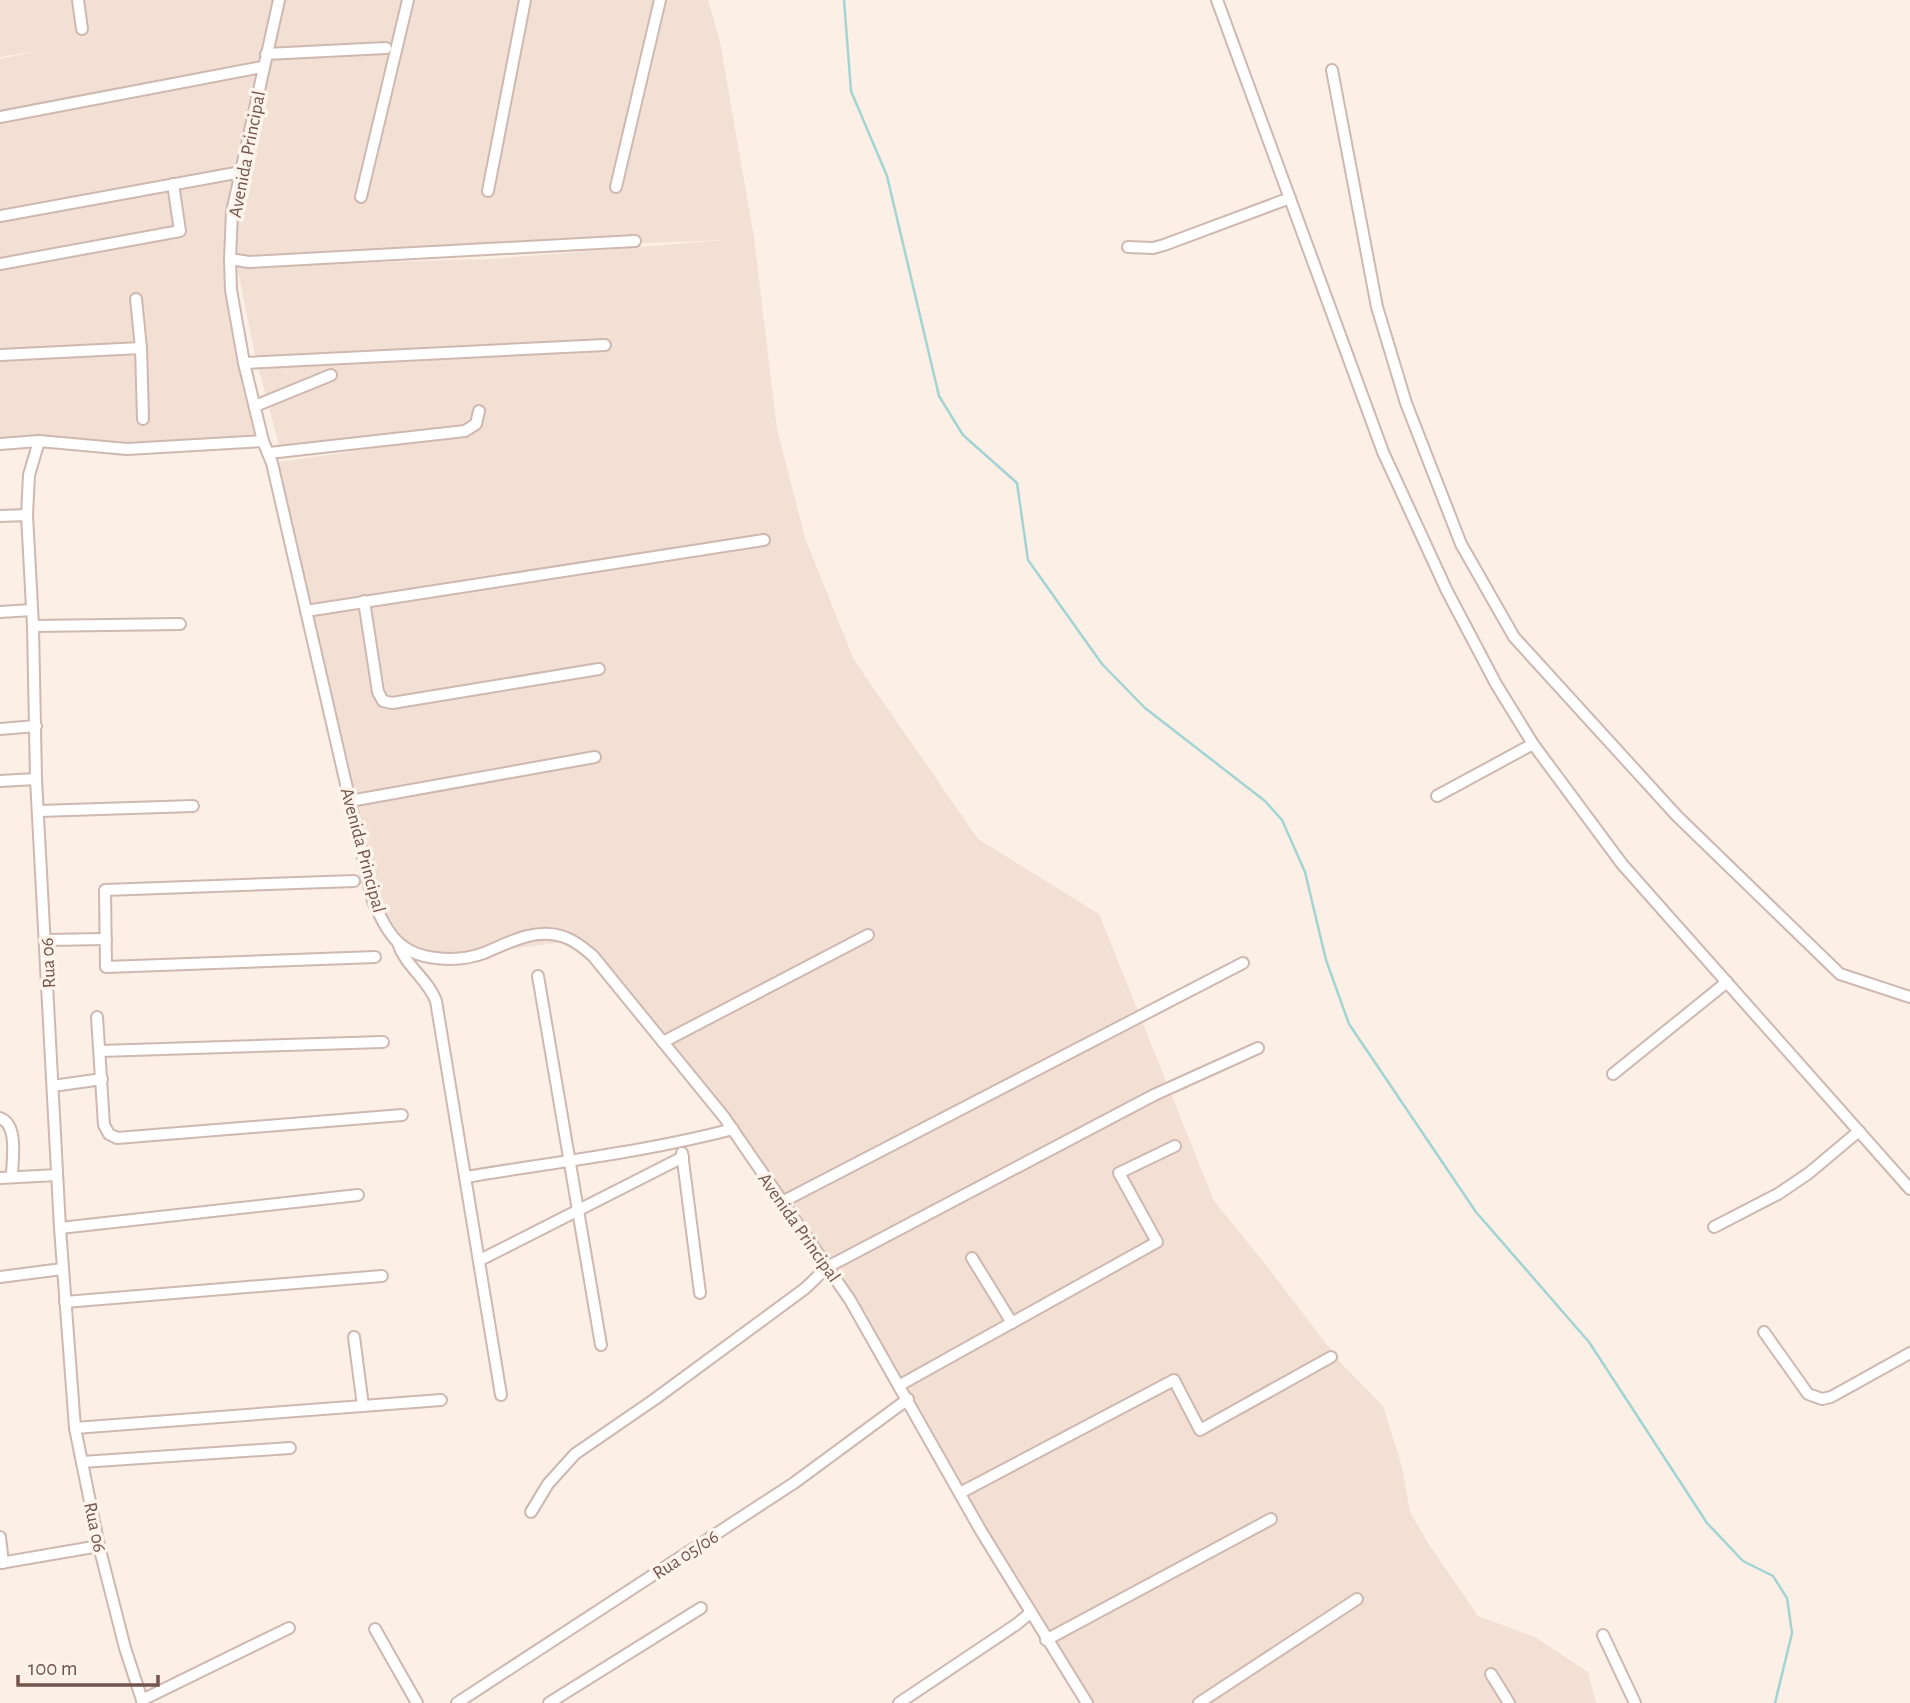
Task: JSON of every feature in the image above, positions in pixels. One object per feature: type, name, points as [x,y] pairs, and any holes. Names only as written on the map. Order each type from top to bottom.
[{"type":"street","points":[[78,0],[82,29]]},
{"type":"street","name":"Avenida Principal","points":[[279,0],[232,212],[231,290],[244,363],[263,440],[269,453],[373,901],[385,928],[410,952],[424,957],[448,960],[467,958],[525,937],[561,936],[582,946],[593,956],[733,1129],[850,1300],[1030,1613],[1087,1703]]},
{"type":"street","points":[[361,197],[408,0]]},
{"type":"street","points":[[488,191],[525,0]]},
{"type":"street","points":[[616,187],[660,0]]},
{"type":"street","points":[[1217,0],[1383,452],[1447,591],[1496,684],[1533,744],[1622,864],[1910,1189]]},
{"type":"street","points":[[266,54],[386,48]]},
{"type":"street","points":[[0,117],[262,67]]},
{"type":"street","points":[[1332,70],[1377,307],[1406,403],[1461,544],[1514,637],[1677,816],[1840,974],[1910,997]]},
{"type":"street","points":[[0,216],[241,172]]},
{"type":"street","points":[[0,264],[180,231],[173,184]]},
{"type":"street","points":[[1128,247],[1153,248],[1164,245],[1290,198]]},
{"type":"street","points":[[230,259],[249,262],[635,242]]},
{"type":"street","points":[[136,299],[144,419]]},
{"type":"street","points":[[244,363],[606,345]]},
{"type":"street","points":[[0,355],[141,348]]},
{"type":"street","points":[[255,406],[331,375]]},
{"type":"street","points":[[269,453],[465,431],[477,424],[479,411]]},
{"type":"street","points":[[0,444],[39,441],[127,449],[263,440]]},
{"type":"street","name":"Rua 06","points":[[39,441],[29,475],[27,515],[33,626],[36,779],[62,1269],[75,1428],[99,1546],[125,1648],[142,1701]]},
{"type":"street","points":[[0,516],[27,515]]},
{"type":"street","points":[[306,611],[764,540]]},
{"type":"street","points":[[364,601],[378,692],[383,701],[392,703],[599,669]]},
{"type":"street","points":[[0,611],[32,610]]},
{"type":"street","points":[[33,626],[180,624]]},
{"type":"street","points":[[0,729],[36,726]]},
{"type":"street","points":[[1437,796],[1533,744]]},
{"type":"street","points":[[350,801],[595,757]]},
{"type":"street","points":[[0,781],[36,779]]},
{"type":"street","points":[[39,811],[193,806]]},
{"type":"street","points":[[354,881],[105,890],[106,967],[375,957]]},
{"type":"street","points":[[663,1042],[868,935]]},
{"type":"street","points":[[46,940],[106,939]]},
{"type":"street","points":[[397,942],[401,954],[433,992],[436,1001],[500,1395]]},
{"type":"street","points":[[782,1202],[1243,962]]},
{"type":"street","points":[[538,976],[601,1345]]},
{"type":"street","points":[[1613,1074],[1727,982]]},
{"type":"street","points":[[97,1017],[104,1125],[109,1134],[117,1138],[402,1115]]},
{"type":"street","points":[[100,1051],[383,1042]]},
{"type":"street","points":[[531,1512],[548,1484],[575,1454],[803,1290],[826,1266],[1154,1094],[1258,1048]]},
{"type":"street","points":[[53,1086],[102,1079]]},
{"type":"street","points":[[0,1118],[12,1127],[6,1178],[57,1175]]},
{"type":"street","points":[[466,1177],[681,1143],[733,1129]]},
{"type":"street","points":[[1714,1227],[1778,1194],[1809,1173],[1859,1131]]},
{"type":"street","points":[[681,1143],[700,1293]]},
{"type":"street","points":[[900,1385],[1157,1242],[1119,1173],[1175,1146]]},
{"type":"street","points":[[480,1260],[683,1157]]},
{"type":"street","points":[[60,1228],[358,1195]]},
{"type":"street","points":[[972,1258],[1012,1323]]},
{"type":"street","points":[[0,1277],[62,1269]]},
{"type":"street","points":[[65,1302],[382,1276]]},
{"type":"street","points":[[1764,1332],[1808,1394],[1822,1399],[1831,1397],[1910,1353]]},
{"type":"street","points":[[354,1337],[363,1406]]},
{"type":"street","points":[[960,1493],[1174,1380],[1200,1430],[1331,1357]]},
{"type":"street","name":"Rua 05/06","points":[[457,1703],[794,1483],[908,1399]]},
{"type":"street","points":[[75,1428],[441,1401]]},
{"type":"street","points":[[82,1462],[290,1448]]},
{"type":"street","points":[[1046,1640],[1271,1519]]},
{"type":"street","points":[[0,1537],[2,1563],[99,1546]]},
{"type":"street","points":[[1199,1703],[1357,1599]]},
{"type":"street","points":[[549,1703],[701,1608]]},
{"type":"street","points":[[899,1703],[1030,1613]]},
{"type":"street","points":[[142,1701],[289,1628]]},
{"type":"street","points":[[375,1629],[417,1703]]},
{"type":"street","points":[[1603,1635],[1635,1703]]},
{"type":"street","points":[[1491,1674],[1509,1703]]},
{"type":"shaded area","points":[[0,0],[708,0],[720,42],[754,238],[777,429],[805,538],[854,660],[978,839],[1099,914],[1214,1201],[1340,1362],[1383,1406],[1402,1467],[1410,1512],[1428,1543],[1478,1616],[1535,1637],[1588,1672],[1596,1703],[1088,1703],[850,1300],[758,1167],[663,1042],[571,941],[437,959],[390,935],[363,859],[272,463],[424,441],[279,445],[255,355],[237,266],[491,259],[725,240],[233,259],[231,276],[263,441],[0,443],[0,59],[44,50],[0,57]]},
{"type":"waterway","points":[[844,0],[851,91],[887,176],[939,396],[963,435],[1017,483],[1028,560],[1102,664],[1145,708],[1265,801],[1282,820],[1305,872],[1326,960],[1349,1024],[1476,1212],[1589,1342],[1707,1523],[1743,1561],[1773,1576],[1787,1598],[1792,1633],[1775,1703]]}]
